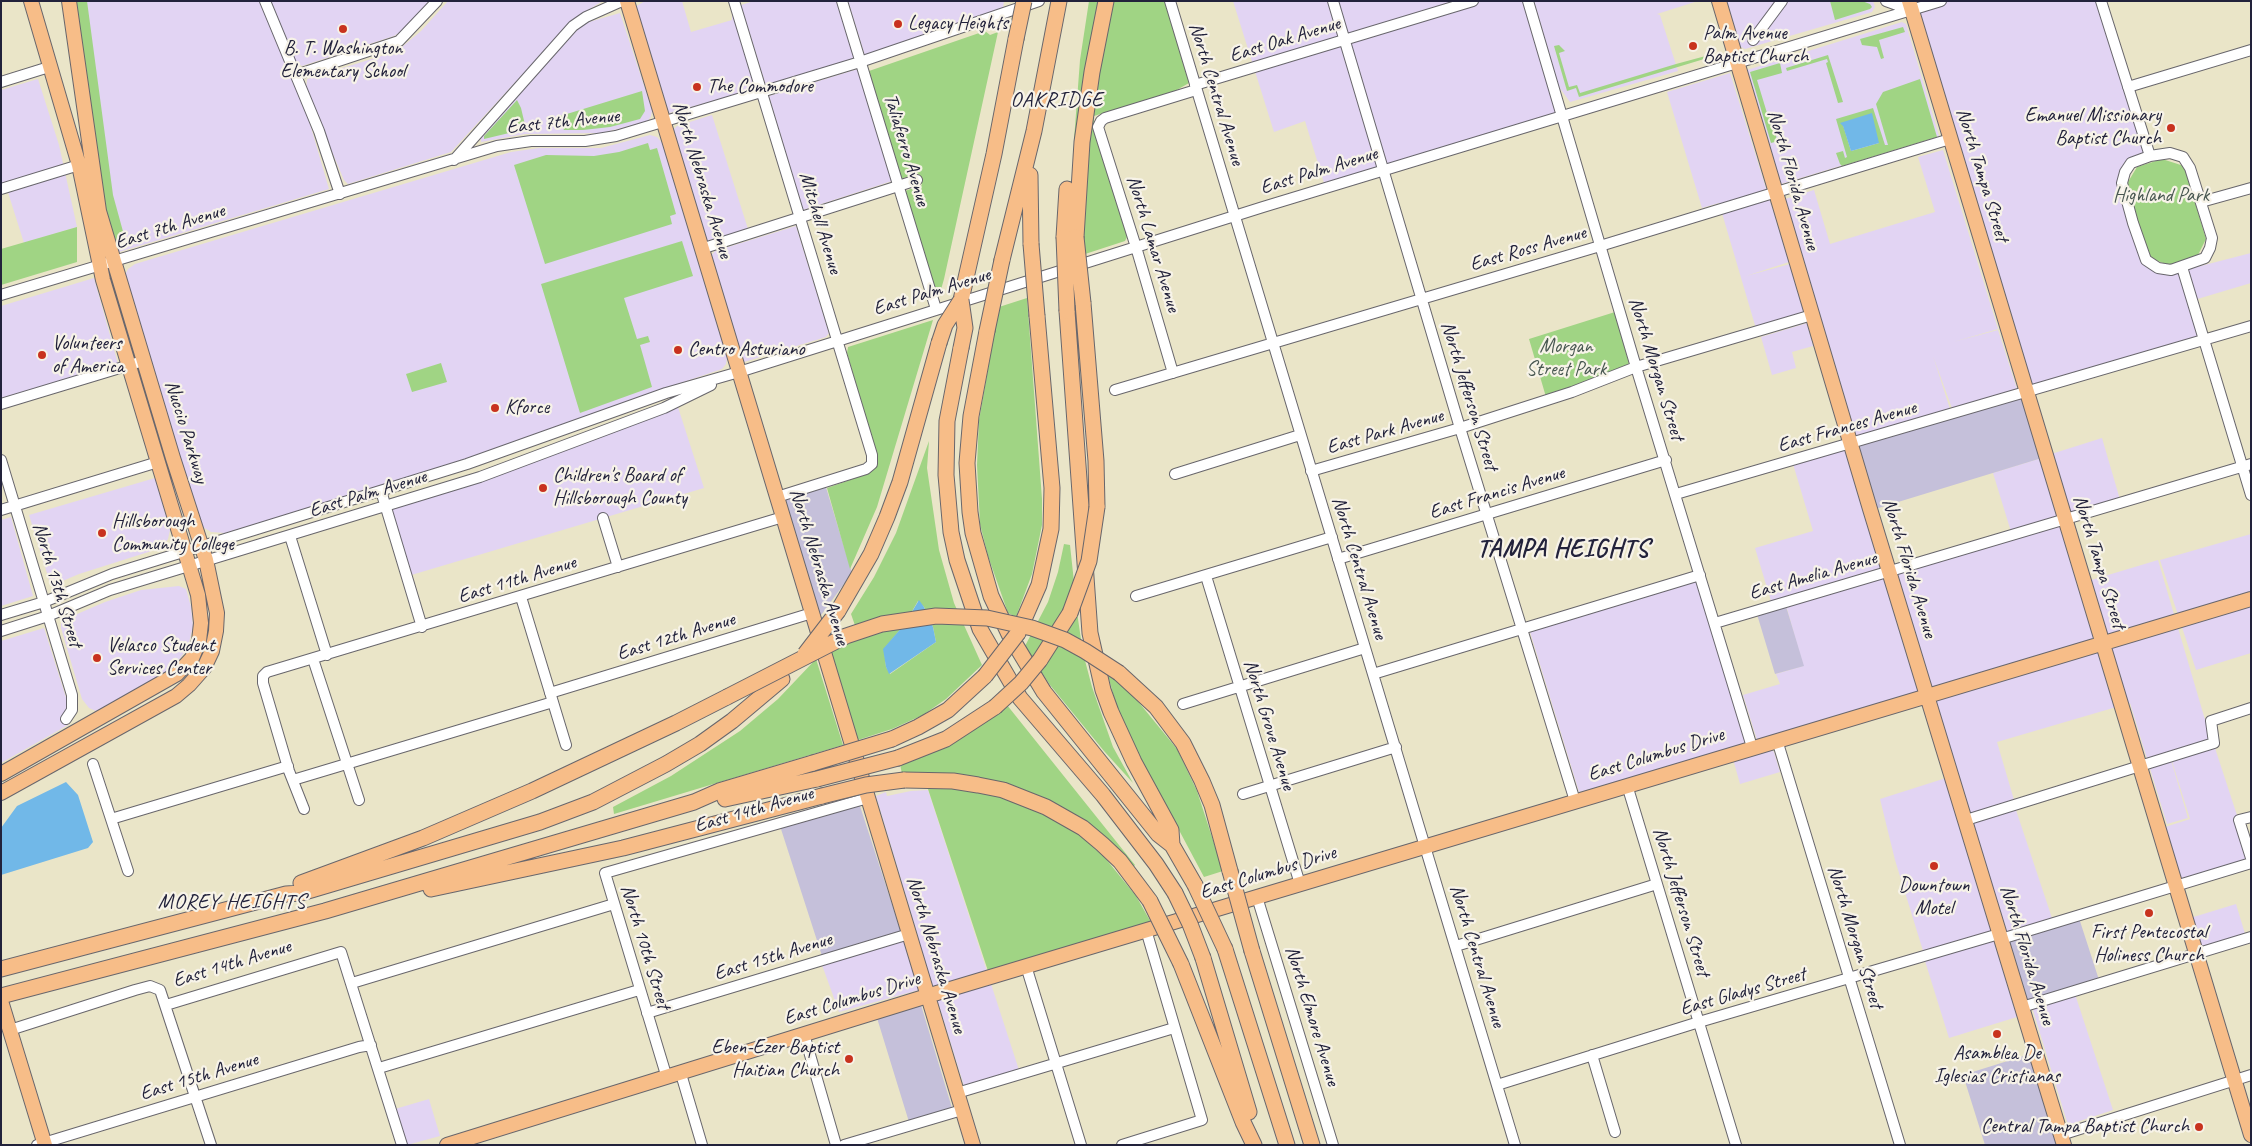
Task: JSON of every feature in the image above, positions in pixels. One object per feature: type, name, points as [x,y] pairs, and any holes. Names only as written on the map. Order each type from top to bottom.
[{"type":"highway","points":[[4,968],[286,894],[301,893],[540,822],[593,802],[630,784],[700,744],[765,696],[782,679],[838,612],[870,554],[887,517],[900,482],[945,325],[961,300],[1024,1]]},
{"type":"highway","points":[[1059,1],[1034,131],[1002,260],[971,416],[967,463],[972,526],[991,596],[1009,634],[1044,692],[1158,834],[1172,844]]},
{"type":"highway","points":[[1104,9],[1092,72],[1083,100],[1067,188],[1070,237],[1067,312],[1090,633],[1096,662],[1111,712],[1134,762],[1170,830],[1172,844],[1195,885],[1225,949],[1287,1145]]},
{"type":"highway","points":[[1,996],[325,912],[694,802],[719,791],[892,739],[948,710],[984,676],[1018,633],[1039,585],[1051,529],[1052,488],[1031,244],[1029,186],[1034,131]]},
{"type":"highway","points":[[694,802],[716,801],[817,779],[898,758],[946,739],[995,708],[1021,683],[1040,660],[1070,613],[1078,594],[1091,553],[1098,508],[1083,303],[1070,237]]},
{"type":"highway","points":[[961,300],[965,328],[947,421],[946,484],[951,532],[957,560],[980,630],[1020,698],[1108,802],[1156,864],[1175,893],[1190,924],[1203,958],[1259,1145]]},
{"type":"highway","points":[[286,894],[301,883],[423,838],[532,791],[676,723],[846,636],[899,621],[936,616],[987,618],[1032,628],[1086,651],[1119,673],[1156,707],[1170,725],[1193,762],[1212,805],[1252,951],[1312,1145]]},
{"type":"highway","points":[[325,912],[623,848],[866,786],[904,780],[953,781],[1003,790],[1046,807],[1077,824],[1120,861],[1150,901],[1181,964],[1243,1122],[1254,1145]]},
{"type":"main road","name":"Nuccio Parkway","points":[[1,793],[157,707],[189,685],[204,668],[212,651],[217,613],[206,560],[143,361],[85,202],[79,165],[31,1]]},
{"type":"main road","name":"North Nebraska Avenue","points":[[627,1],[973,1145]]},
{"type":"main road","name":"North Florida Avenue","points":[[1719,1],[1850,444],[2063,1140]]},
{"type":"main road","name":"Nuccio Parkway","points":[[1,774],[177,674],[192,658],[199,641],[200,608],[190,566],[104,280],[107,264],[69,2]]},
{"type":"main road","name":"North Tampa Street","points":[[1910,6],[2251,1135]]},
{"type":"main road","name":"East Columbus Drive","points":[[447,1145],[1026,966],[2251,599]]},
{"type":"main road","points":[[1,1001],[6,1031],[42,1144]]},
{"type":"street","points":[[265,1],[319,131],[340,194]]},
{"type":"street","points":[[296,75],[399,41],[438,1]]},
{"type":"street","points":[[453,160],[573,26],[586,17],[622,1]]},
{"type":"street","name":"Mitchell Avenue","points":[[734,1],[872,456],[872,464],[866,469],[777,497]]},
{"type":"street","name":"Taliaferro Avenue","points":[[842,1],[936,309]]},
{"type":"street","name":"East 7th Avenue","points":[[1,295],[512,143],[601,140],[860,62],[1039,1]]},
{"type":"street","name":"North Central Avenue","points":[[1170,1],[1456,946],[1514,1145]]},
{"type":"street","name":"North Jefferson Street","points":[[1333,1],[1460,428],[1575,801]]},
{"type":"street","name":"East Oak Avenue","points":[[1098,127],[1105,118],[1195,87],[1472,1]]},
{"type":"street","name":"North Morgan Street","points":[[1528,1],[1636,367],[1666,460],[1752,747]]},
{"type":"street","points":[[1753,40],[1782,1]]},
{"type":"street","points":[[1886,1],[1910,6]]},
{"type":"street","name":"East Palm Avenue","points":[[1,615],[44,602],[112,574],[185,550],[381,492],[467,464],[666,393],[739,372],[1235,215],[1738,62],[1910,6],[1941,1]]},
{"type":"street","points":[[2103,4],[2150,156]]},
{"type":"street","points":[[2128,87],[2251,50]]},
{"type":"street","points":[[1,82],[49,67]]},
{"type":"street","name":"North Lamar Avenue","points":[[1098,127],[1173,372]]},
{"type":"street","name":"East Ross Avenue","points":[[1115,390],[1950,140]]},
{"type":"street","points":[[2170,153],[2183,157],[2190,168],[2201,202],[2212,238],[2205,258],[2182,268],[2172,270],[2158,268],[2146,260],[2133,223],[2122,183],[2125,172],[2131,163],[2150,156],[2170,153]]},
{"type":"street","points":[[1,189],[79,165]]},
{"type":"street","points":[[701,248],[917,180]]},
{"type":"street","points":[[2201,202],[2251,188]]},
{"type":"street","points":[[2182,268],[2246,466],[2251,495]]},
{"type":"street","name":"East Park Avenue","points":[[1311,471],[1460,428],[1572,392],[1636,367],[1812,315]]},
{"type":"street","name":"East Frances Avenue","points":[[1676,494],[2251,326]]},
{"type":"street","points":[[1,404],[143,361]]},
{"type":"street","name":"East Palm Avenue","points":[[1,631],[48,616],[110,590],[480,477],[664,408],[739,372]]},
{"type":"street","name":"East Park Avenue","points":[[1175,474],[1300,435]]},
{"type":"street","name":"North 13th Street","points":[[1,460],[73,699],[71,714],[66,719]]},
{"type":"street","name":"East Francis Avenue","points":[[1338,559],[1666,460]]},
{"type":"street","points":[[1,510],[158,462]]},
{"type":"street","name":"East Amelia Avenue","points":[[1715,623],[2246,466]]},
{"type":"street","points":[[381,492],[422,627]]},
{"type":"street","name":"East 11th Avenue","points":[[288,766],[262,676],[268,672],[783,517]]},
{"type":"street","points":[[604,518],[618,567]]},
{"type":"street","points":[[290,536],[327,655]]},
{"type":"street","points":[[1136,596],[1332,537]]},
{"type":"street","points":[[1373,674],[1700,575]]},
{"type":"street","name":"North Grove Avenue","points":[[1206,576],[1300,884]]},
{"type":"street","points":[[521,597],[566,745]]},
{"type":"street","name":"East 12th Avenue","points":[[292,780],[347,764],[812,613]]},
{"type":"street","points":[[1184,704],[1365,648]]},
{"type":"street","points":[[313,659],[359,800]]},
{"type":"street","points":[[1966,820],[2214,743],[2210,721],[2251,708]]},
{"type":"street","name":"North Morgan Street","points":[[1777,740],[1900,1145]]},
{"type":"street","points":[[1242,794],[1396,748]]},
{"type":"street","points":[[93,764],[128,871]]},
{"type":"street","points":[[111,819],[288,766],[304,809]]},
{"type":"street","name":"North Jefferson Street","points":[[1627,785],[1736,1145]]},
{"type":"street","name":"East 14th Avenue","points":[[652,860],[868,798]]},
{"type":"street","points":[[2251,817],[2239,820],[2251,858]]},
{"type":"street","name":"North 10th Street","points":[[652,860],[605,873],[667,1078]]},
{"type":"street","name":"East Gladys Street","points":[[1497,1085],[1699,1022],[2000,937],[2251,863]]},
{"type":"street","points":[[1456,946],[1657,884]]},
{"type":"street","name":"North Elmore Avenue","points":[[1257,897],[1333,1145]]},
{"type":"street","points":[[402,1145],[352,983],[614,904]]},
{"type":"street","points":[[1122,1145],[1151,1140],[1202,1120],[1146,930]]},
{"type":"street","name":"East 15th Avenue","points":[[647,1013],[909,934]]},
{"type":"street","points":[[2022,1008],[2251,937]]},
{"type":"street","name":"East 14th Avenue","points":[[6,1031],[150,986],[160,990],[166,1005],[341,952],[352,983]]},
{"type":"street","points":[[1026,966],[1081,1145]]},
{"type":"street","points":[[378,1068],[639,990]]},
{"type":"street","points":[[166,1005],[211,1145]]},
{"type":"street","points":[[957,1092],[1174,1028]]},
{"type":"street","points":[[804,1034],[836,1145]]},
{"type":"street","name":"East 15th Avenue","points":[[42,1144],[358,1047],[372,1045]]},
{"type":"street","points":[[1592,1056],[1615,1132]]},
{"type":"street","points":[[681,1074],[702,1145]]},
{"type":"street","points":[[2063,1140],[2251,1075]]},
{"type":"street","points":[[844,1145],[962,1110]]},
{"type":"shaded area","points":[[75,1],[260,1],[305,107],[329,189],[119,252],[117,250]]},
{"type":"shaded area","name":"B. T. Washington Elementary School","points":[[270,1],[430,1],[402,31],[394,36],[302,66],[295,62]]},
{"type":"shaded area","points":[[448,1],[603,1],[583,13],[555,39],[451,152],[348,184],[344,180],[306,91],[307,79],[391,53],[402,47],[421,31]]},
{"type":"shaded area","points":[[645,1],[682,1],[691,32],[732,20],[732,8],[756,89],[669,113],[635,7]]},
{"type":"shaded area","points":[[754,1],[838,1],[855,58],[766,86],[741,5]]},
{"type":"shaded area","name":"Legacy Heights","points":[[848,1],[1004,1],[1003,8],[865,56]]},
{"type":"shaded area","points":[[1233,1],[1524,1],[1559,113],[1324,183],[1305,121],[1274,132]]},
{"type":"shaded area","points":[[1534,1],[1698,1],[1657,14],[1660,15],[1678,71],[1570,102],[1559,87]]},
{"type":"shaded area","points":[[1726,1],[1873,1],[1875,7],[1872,12],[1745,49],[1739,46]]},
{"type":"shaded area","points":[[1945,1],[2101,1],[2146,156],[2125,162],[2118,178],[2135,238],[2145,266],[2165,274],[2182,270],[2204,340],[2028,392],[1914,10]]},
{"type":"shaded area","points":[[620,13],[652,110],[648,121],[602,133],[525,134],[481,142],[481,135],[580,27],[589,22]]},
{"type":"shaded area","points":[[1902,22],[1906,24],[1939,136],[1781,184],[1747,70]]},
{"type":"shaded area","points":[[858,69],[892,181],[803,210],[769,96]]},
{"type":"shaded area","points":[[1730,73],[1789,262],[1746,276],[1790,264],[1805,318],[1757,332],[1719,203],[1702,208],[1667,92]]},
{"type":"shaded area","points":[[38,79],[59,145],[77,227],[24,243],[5,183],[1,183],[1,90]]},
{"type":"shaded area","points":[[712,115],[748,229],[708,241],[705,239],[673,130],[677,126]]},
{"type":"shaded area","points":[[650,135],[657,137],[662,143],[727,357],[726,364],[722,369],[456,463],[225,533],[211,532],[203,527],[197,517],[125,275],[128,269],[135,264],[511,152],[539,148],[601,148]]},
{"type":"shaded area","points":[[1943,150],[1998,329],[1953,342],[1998,330],[2018,392],[1953,411],[1933,356],[1951,412],[1857,438],[1785,199],[1814,190],[1830,244],[1935,212],[1918,157]]},
{"type":"shaded area","points":[[796,226],[829,333],[826,337],[744,362],[711,256],[715,251]]},
{"type":"shaded area","points":[[2251,253],[2251,283],[2194,300],[2185,270]]},
{"type":"shaded area","points":[[94,278],[118,364],[1,398],[1,306]]},
{"type":"shaded area","points":[[1807,323],[1813,346],[1792,352],[1796,368],[1772,375],[1761,337]]},
{"type":"shaded area","points":[[2027,395],[2045,457],[1872,510],[1852,445]]},
{"type":"shaded area","points":[[677,404],[704,488],[408,576],[388,508]]},
{"type":"shaded area","points":[[2102,438],[2121,503],[2066,519],[2045,456]]},
{"type":"shaded area","points":[[1845,448],[1880,568],[1771,601],[1755,548],[1813,531],[1793,464]]},
{"type":"shaded area","points":[[2045,457],[2064,520],[2012,535],[1993,473]]},
{"type":"shaded area","name":"Hillsborough Community College","points":[[155,478],[170,530],[168,539],[161,548],[79,574],[51,586],[29,515]]},
{"type":"shaded area","points":[[825,484],[852,573],[816,622],[780,498]]},
{"type":"shaded area","points":[[11,517],[33,596],[1,606],[1,520]]},
{"type":"shaded area","points":[[2059,525],[2078,584],[2158,560],[2211,740],[2169,753],[2188,818],[2167,824],[2130,703],[1997,742],[2014,800],[1970,813],[1930,688],[1757,740],[1743,695],[1780,684],[1776,674],[1803,666],[1786,605]]},
{"type":"shaded area","points":[[2251,534],[2251,653],[2196,670],[2160,560]]},
{"type":"shaded area","points":[[1699,579],[1746,745],[1579,792],[1530,632]]},
{"type":"shaded area","points":[[179,586],[186,589],[191,607],[193,626],[188,647],[178,661],[166,673],[139,689],[96,711],[89,708],[82,699],[61,628],[61,621],[105,602],[141,590]]},
{"type":"shaded area","points":[[1785,603],[1804,666],[1775,674],[1756,611]]},
{"type":"shaded area","points":[[44,628],[69,707],[68,725],[1,763],[1,641]]},
{"type":"shaded area","points":[[2214,745],[2251,858],[2177,886],[2162,828],[2190,819],[2171,758]]},
{"type":"shaded area","points":[[1769,748],[1774,752],[1780,772],[1740,784],[1733,759]]},
{"type":"shaded area","points":[[1946,778],[1961,824],[2015,807],[2053,921],[1924,954],[1895,860],[1880,799]]},
{"type":"shaded area","points":[[928,790],[1019,1070],[964,1086],[933,986],[839,1012],[822,965],[918,936],[876,796],[886,792],[887,796]]},
{"type":"shaded area","points":[[859,803],[901,932],[822,956],[780,826]]},
{"type":"shaded area","points":[[2236,904],[2246,937],[2197,953],[2187,919]]},
{"type":"shaded area","points":[[2079,918],[2100,983],[2022,1006],[2002,941]]},
{"type":"shaded area","points":[[1994,940],[2017,1017],[1949,1038],[1925,961]]},
{"type":"shaded area","points":[[2075,994],[2113,1110],[2068,1125],[2032,1007]]},
{"type":"shaded area","points":[[921,1005],[952,1108],[909,1122],[877,1018]]},
{"type":"shaded area","points":[[2030,1054],[2057,1145],[1985,1145],[1963,1075]]},
{"type":"shaded area","points":[[429,1099],[440,1136],[407,1145],[395,1109]]},
{"type":"green space","points":[[75,1],[87,1],[113,195],[127,246],[116,250],[104,213]]},
{"type":"green space","points":[[1089,1],[1165,1],[1189,83],[1175,91],[1094,116],[1094,123],[1128,235],[1125,241],[1079,256],[1074,140],[1080,60]]},
{"type":"green space","points":[[1830,1],[1862,1],[1870,4],[1872,7],[1835,20]]},
{"type":"green space","points":[[1903,27],[1905,32],[1879,40],[1884,58],[1881,59],[1877,47],[1862,45],[1860,39]]},
{"type":"green space","points":[[985,31],[990,35],[998,32],[944,279],[940,293],[936,294],[905,191],[922,185],[918,173],[901,179],[869,71]]},
{"type":"green space","points":[[1559,45],[1565,51],[1559,53],[1569,87],[1577,85],[1580,93],[1676,64],[1713,54],[1714,56],[1579,97],[1576,88],[1567,91],[1554,46]]},
{"type":"green space","points":[[1828,55],[1843,102],[1838,103],[1826,63],[1828,62],[1827,59],[1787,71],[1786,68]]},
{"type":"green space","points":[[1780,63],[1782,73],[1757,80],[1767,113],[1771,112],[1777,140],[1786,139],[1771,143],[1750,72]]},
{"type":"green space","points":[[1920,79],[1937,137],[1842,166],[1836,153],[1843,151],[1845,158],[1847,157],[1836,119],[1873,108],[1885,145],[1888,145],[1876,104],[1883,92]],"holes":[[[1843,125],[1879,143],[1851,151]]]},
{"type":"green space","points":[[642,91],[645,111],[640,119],[610,127],[564,130],[557,117]]},
{"type":"green space","points":[[517,100],[526,129],[484,139],[484,136]]},
{"type":"green space","points":[[648,143],[650,150],[657,148],[676,214],[670,216],[672,224],[545,264],[514,165],[546,155],[594,156],[619,152]]},
{"type":"green space","name":"Highland Park","points":[[2162,159],[2184,166],[2206,239],[2198,255],[2169,265],[2149,258],[2127,193],[2128,182],[2137,167]]},
{"type":"green space","points":[[77,227],[77,262],[1,285],[1,249]]},
{"type":"green space","points":[[682,241],[693,276],[624,298],[637,339],[648,336],[650,342],[640,345],[652,387],[580,413],[541,284]]},
{"type":"green space","points":[[1027,298],[1042,499],[1042,525],[1032,574],[1016,617],[1008,613],[988,556],[980,524],[977,465],[979,420],[999,307]]},
{"type":"green space","name":"Morgan Street Park","points":[[1615,312],[1629,364],[1546,397],[1529,339]]},
{"type":"green space","points":[[933,320],[877,507],[850,569],[827,488],[864,475],[876,465],[878,458],[847,353],[848,347]]},
{"type":"green space","points":[[441,363],[447,382],[412,392],[406,374]]},
{"type":"green space","points":[[929,441],[927,468],[939,550],[954,603],[982,665],[946,699],[923,715],[892,729],[858,740],[829,650],[859,637],[851,614],[874,577],[896,533]],"holes":[[[918,601],[924,607],[933,627],[936,642],[890,674],[886,667],[884,649],[904,625]]]},
{"type":"green space","points":[[1064,544],[1070,545],[1083,653],[1092,687],[1113,747],[1133,783],[1050,685],[1025,646],[1048,602],[1058,572]]},
{"type":"green space","points":[[816,659],[843,745],[614,814],[613,807],[671,776],[740,731],[778,699]]},
{"type":"green space","points":[[1107,672],[1136,699],[1177,749],[1197,791],[1223,871],[1204,877],[1131,740],[1116,704]]},
{"type":"green space","points":[[1007,705],[1135,865],[1133,867],[1059,807],[902,774],[900,764],[956,741]]},
{"type":"green space","points":[[927,786],[991,793],[1041,812],[1079,834],[1106,859],[1136,896],[1152,924],[989,974]]},
{"type":"water","points":[[1872,113],[1879,143],[1851,151],[1843,126],[1840,123]]},
{"type":"water","points":[[919,600],[933,627],[936,642],[889,674],[883,649],[904,625]]},
{"type":"water","points":[[66,782],[78,795],[93,842],[88,848],[1,875],[1,828],[17,806]]},
{"type":"place","name":"Legacy Heights","points":[[898,24]]},
{"type":"place","name":"B. T. Washington Elementary School","points":[[343,29]]},
{"type":"place","name":"Palm Avenue Baptist Church","points":[[1693,46]]},
{"type":"place","name":"The Commodore","points":[[697,87]]},
{"type":"place","name":"Emanuel Missionary Baptist Church","points":[[2171,128]]},
{"type":"place","name":"Centro Asturiano","points":[[678,350]]},
{"type":"place","name":"Volunteers of America","points":[[42,355]]},
{"type":"place","name":"Kforce","points":[[495,408]]},
{"type":"place","name":"Children's Board of Hillsborough County","points":[[543,488]]},
{"type":"place","name":"Hillsborough Community College","points":[[102,533]]},
{"type":"place","name":"Velasco Student Services Center","points":[[97,658]]},
{"type":"place","name":"Downtown Motel","points":[[1934,866]]},
{"type":"place","name":"First Pentecostal Holiness Church","points":[[2149,913]]},
{"type":"place","name":"Asamblea De Iglesias Cristianas","points":[[1997,1034]]},
{"type":"place","name":"Eben-Ezer Baptist Haitian Church","points":[[849,1059]]},
{"type":"place","name":"Central Tampa Baptist Church","points":[[2199,1127]]},
{"type":"district","name":"OAKRIDGE","points":[[1057,100]]},
{"type":"district","name":"TAMPA HEIGHTS","points":[[1563,549]]},
{"type":"district","name":"MOREY HEIGHTS","points":[[232,902]]}]
